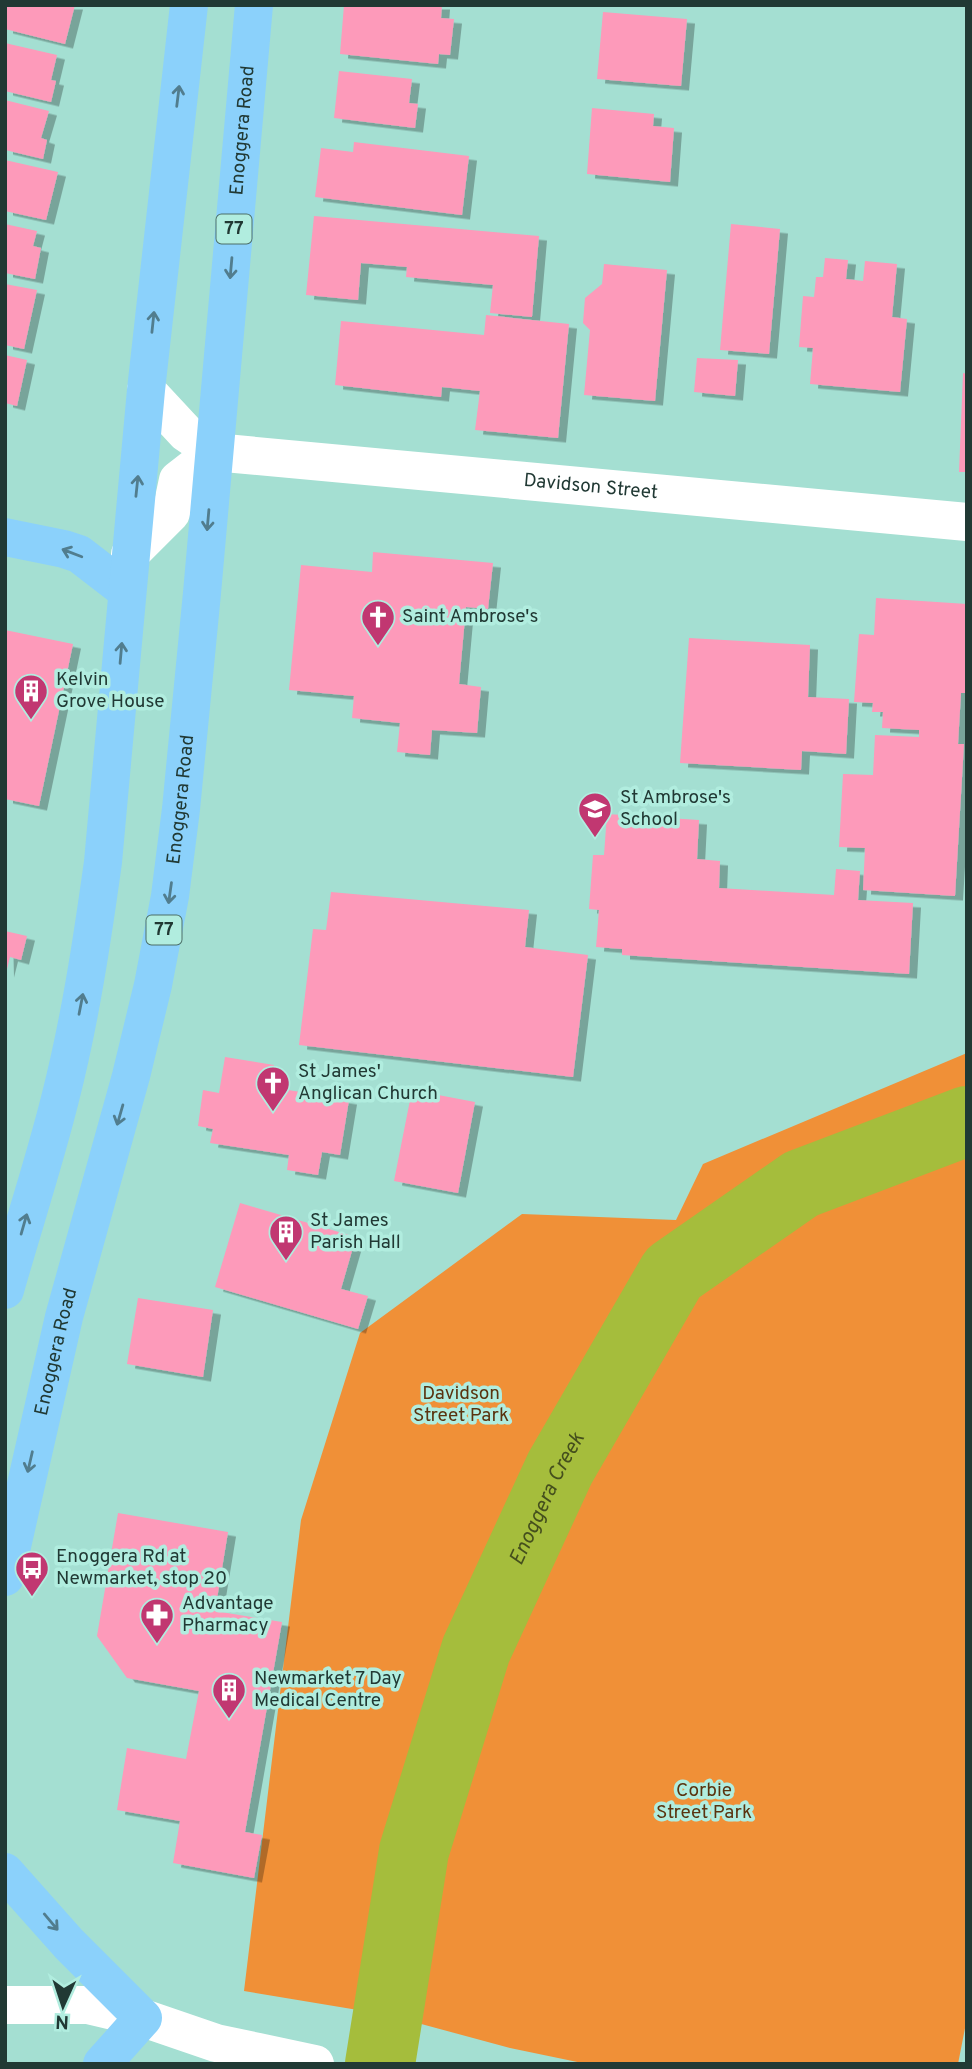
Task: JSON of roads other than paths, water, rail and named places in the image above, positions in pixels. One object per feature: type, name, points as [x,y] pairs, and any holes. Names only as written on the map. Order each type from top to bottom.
[{"type":"main road","points":[[5,1290],[60,1099],[81,1005],[103,862],[146,390],[189,5]]},
{"type":"main road","name":"Enoggera Road","points":[[5,1577],[64,1317],[131,1076],[153,985],[170,896],[181,808],[254,5]]},
{"type":"main road","points":[[5,537],[79,554],[127,591]]},
{"type":"main road","points":[[5,1872],[69,1944],[143,2018],[102,2064]]},
{"type":"street","name":"Davidson Street","points":[[146,390],[186,433],[214,452],[967,522]]},
{"type":"street","points":[[130,554],[171,513],[178,480],[214,452]]},
{"type":"street","points":[[5,2005],[88,2005],[143,2018],[216,2043],[301,2061]]},
{"type":"waterway","name":"Enoggera Creek","points":[[380,2064],[414,1851],[476,1650],[560,1468],[673,1273],[801,1184],[967,1121]]},
{"type":"place","name":"Saint Ambrose's","points":[[378,647]]},
{"type":"place","name":"Kelvin Grove House","points":[[31,721]]},
{"type":"place","name":"St Ambrose's School","points":[[595,839]]},
{"type":"place","name":"St James' Anglican Church","points":[[273,1113]]},
{"type":"place","name":"St James Parish Hall","points":[[286,1262]]},
{"type":"place","name":"Enoggera Rd at Newmarket, stop 20","points":[[32,1598]]},
{"type":"place","name":"Advantage Pharmacy","points":[[157,1645]]},
{"type":"place","name":"Newmarket 7 Day Medical Centre","points":[[229,1720]]},
{"type":"park label","name":"Davidson Street Park","points":[[461,1405]]},
{"type":"park label","name":"Corbie Street Park","points":[[704,1802]]}]
